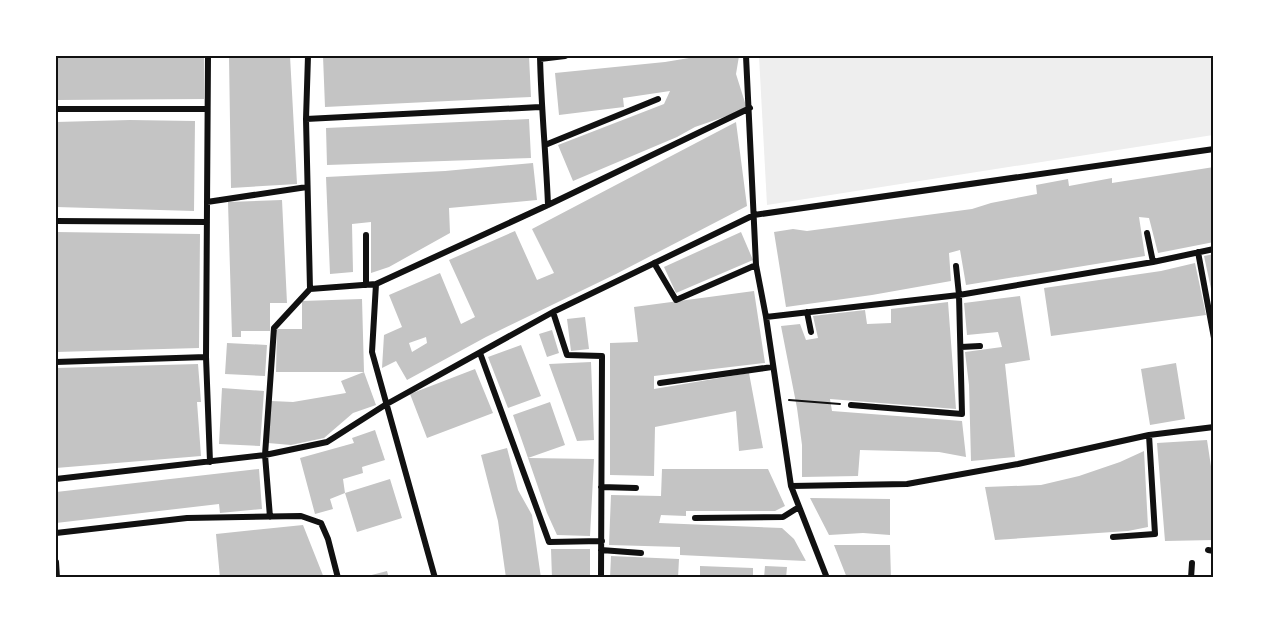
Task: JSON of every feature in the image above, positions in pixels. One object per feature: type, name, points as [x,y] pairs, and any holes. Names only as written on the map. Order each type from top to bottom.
[{"type":"street","points":[[208,56],[206,357],[210,462]]},
{"type":"street","points":[[308,56],[306,119],[310,289]]},
{"type":"street","points":[[548,205],[545,145],[540,107],[540,57],[565,56]]},
{"type":"street","points":[[746,56],[756,265],[791,486],[827,578]]},
{"type":"street","points":[[545,145],[658,99]]},
{"type":"street","points":[[306,119],[424,115],[540,107]]},
{"type":"street","points":[[270,517],[265,455],[274,328],[310,289],[376,284],[750,108]]},
{"type":"street","points":[[56,109],[207,109]]},
{"type":"street","points":[[56,479],[136,468],[265,455],[327,442],[385,405],[553,312],[754,215],[1214,148]]},
{"type":"street","points":[[207,202],[307,187]]},
{"type":"street","points":[[56,221],[207,222]]},
{"type":"street","points":[[1147,233],[1153,262]]},
{"type":"street","points":[[366,235],[366,285]]},
{"type":"street","points":[[766,317],[959,295],[1153,262],[1214,249]]},
{"type":"street","points":[[1198,252],[1214,338]]},
{"type":"street","points":[[654,263],[676,300],[756,265]]},
{"type":"street","points":[[851,405],[962,414],[959,295],[956,266]]},
{"type":"street","points":[[376,284],[372,352],[435,578]]},
{"type":"street","points":[[553,312],[567,356],[602,356],[601,578]]},
{"type":"street","points":[[807,312],[811,332]]},
{"type":"street","points":[[961,347],[980,346]]},
{"type":"street","points":[[480,353],[549,542],[602,541]]},
{"type":"street","points":[[56,362],[206,357]]},
{"type":"street","points":[[660,383],[772,367]]},
{"type":"street","points":[[791,486],[907,484],[1018,464],[1149,435],[1214,427]]},
{"type":"street","points":[[1113,537],[1155,534],[1149,435]]},
{"type":"street","points":[[602,487],[636,488]]},
{"type":"street","points":[[695,518],[783,517],[799,507]]},
{"type":"street","points":[[56,533],[187,518],[301,516],[321,523],[328,539],[338,578]]},
{"type":"street","points":[[601,550],[641,553]]},
{"type":"street","points":[[56,562],[57,578]]},
{"type":"street","points":[[1191,578],[1192,563]]},
{"type":"path","points":[[777,399],[851,405]]},
{"type":"shaded area","points":[[759,56],[1213,56],[1213,135],[767,205]]},
{"type":"building","points":[[56,56],[204,56],[204,99],[56,100]]},
{"type":"building","points":[[229,56],[290,56],[297,184],[231,188]]},
{"type":"building","points":[[323,56],[529,56],[531,97],[325,107]]},
{"type":"building","points":[[701,56],[739,56],[736,74],[747,109],[695,127],[677,137],[573,181],[558,145],[664,104],[670,91],[623,98],[624,107],[559,115],[555,73]]},
{"type":"building","points":[[529,119],[531,158],[327,165],[326,128]]},
{"type":"building","points":[[195,121],[194,211],[56,207],[56,122]]},
{"type":"building","points":[[736,122],[747,206],[616,274],[486,337],[407,380],[396,361],[382,368],[384,335],[402,327],[389,295],[440,273],[461,324],[475,317],[449,260],[515,231],[537,280],[554,273],[532,229]],"holes":[[[426,337],[427,343],[412,352],[409,343]]]},
{"type":"building","points":[[533,163],[537,200],[449,208],[450,233],[389,267],[371,273],[371,222],[352,224],[353,272],[330,274],[326,177],[445,171]]},
{"type":"building","points":[[1214,167],[1214,242],[1158,253],[1149,218],[1139,217],[1145,256],[966,285],[960,250],[949,253],[951,281],[786,307],[774,232],[793,229],[807,231],[972,209],[1037,194],[1036,185],[1068,179],[1069,186],[1112,178],[1112,183]]},
{"type":"building","points":[[282,200],[287,303],[270,303],[270,331],[241,331],[241,337],[232,337],[228,202]]},
{"type":"building","points":[[56,232],[200,234],[199,348],[56,352]]},
{"type":"building","points":[[741,232],[753,260],[676,293],[664,267]]},
{"type":"building","points":[[1214,254],[1214,298],[1213,298],[1204,256]]},
{"type":"building","points":[[1195,263],[1206,315],[1051,336],[1044,288],[1161,271]]},
{"type":"building","points":[[754,291],[765,363],[654,376],[654,389],[749,373],[763,448],[739,451],[736,411],[655,427],[654,476],[610,475],[610,343],[638,342],[634,307]]},
{"type":"building","points":[[1020,296],[1030,360],[1005,364],[1015,457],[971,461],[969,385],[965,352],[1002,347],[998,332],[967,335],[964,303]]},
{"type":"building","points":[[362,299],[364,372],[276,372],[277,329],[302,329],[302,301]]},
{"type":"building","points":[[948,302],[956,409],[830,399],[832,411],[962,421],[966,457],[939,452],[860,450],[858,476],[802,477],[802,445],[797,408],[781,326],[800,324],[806,340],[818,338],[813,316],[865,310],[867,324],[891,323],[891,309]]},
{"type":"building","points":[[585,317],[589,349],[571,351],[567,319]]},
{"type":"building","points":[[552,330],[559,353],[547,357],[539,334]]},
{"type":"building","points":[[227,343],[267,345],[265,376],[225,374]]},
{"type":"building","points":[[521,345],[541,396],[508,408],[488,357]]},
{"type":"building","points":[[591,362],[594,440],[577,441],[549,364]]},
{"type":"building","points":[[1176,363],[1185,419],[1150,425],[1141,369]]},
{"type":"building","points":[[198,364],[201,402],[197,402],[201,456],[56,468],[56,368]]},
{"type":"building","points":[[475,369],[493,413],[427,438],[410,394]]},
{"type":"building","points":[[364,372],[376,405],[353,413],[324,438],[291,445],[268,443],[271,401],[293,402],[346,393],[341,381]]},
{"type":"building","points":[[222,388],[264,391],[260,446],[219,444]]},
{"type":"building","points":[[550,402],[565,445],[528,458],[513,415]]},
{"type":"building","points":[[375,430],[385,460],[362,467],[363,473],[343,479],[345,493],[330,499],[333,509],[315,514],[300,458],[354,443],[352,438]]},
{"type":"building","points":[[1207,440],[1214,486],[1214,540],[1165,541],[1157,443]]},
{"type":"building","points":[[507,448],[518,490],[532,515],[541,578],[506,578],[498,521],[481,455]]},
{"type":"building","points":[[1144,451],[1148,527],[1128,531],[995,540],[985,487],[1041,485],[1079,476]]},
{"type":"building","points":[[528,458],[594,459],[590,536],[557,535]]},
{"type":"building","points":[[259,469],[262,509],[220,513],[219,504],[56,523],[56,492]]},
{"type":"building","points":[[662,469],[768,469],[785,506],[775,511],[686,511],[686,516],[661,515],[659,523],[782,528],[794,539],[806,561],[680,555],[680,547],[609,545],[611,495],[661,496]]},
{"type":"building","points":[[390,479],[402,518],[357,532],[345,493]]},
{"type":"building","points":[[810,498],[890,499],[890,535],[863,533],[829,535]]},
{"type":"building","points":[[303,525],[324,578],[220,578],[216,534]]},
{"type":"building","points":[[834,545],[890,545],[891,578],[847,578]]},
{"type":"building","points":[[551,549],[590,549],[590,578],[552,578]]},
{"type":"building","points":[[611,556],[679,559],[678,578],[610,578]]},
{"type":"building","points":[[700,566],[753,568],[753,578],[700,578]]},
{"type":"building","points":[[765,566],[787,567],[786,578],[764,578]]},
{"type":"building","points":[[387,571],[389,578],[364,578],[364,577]]}]
